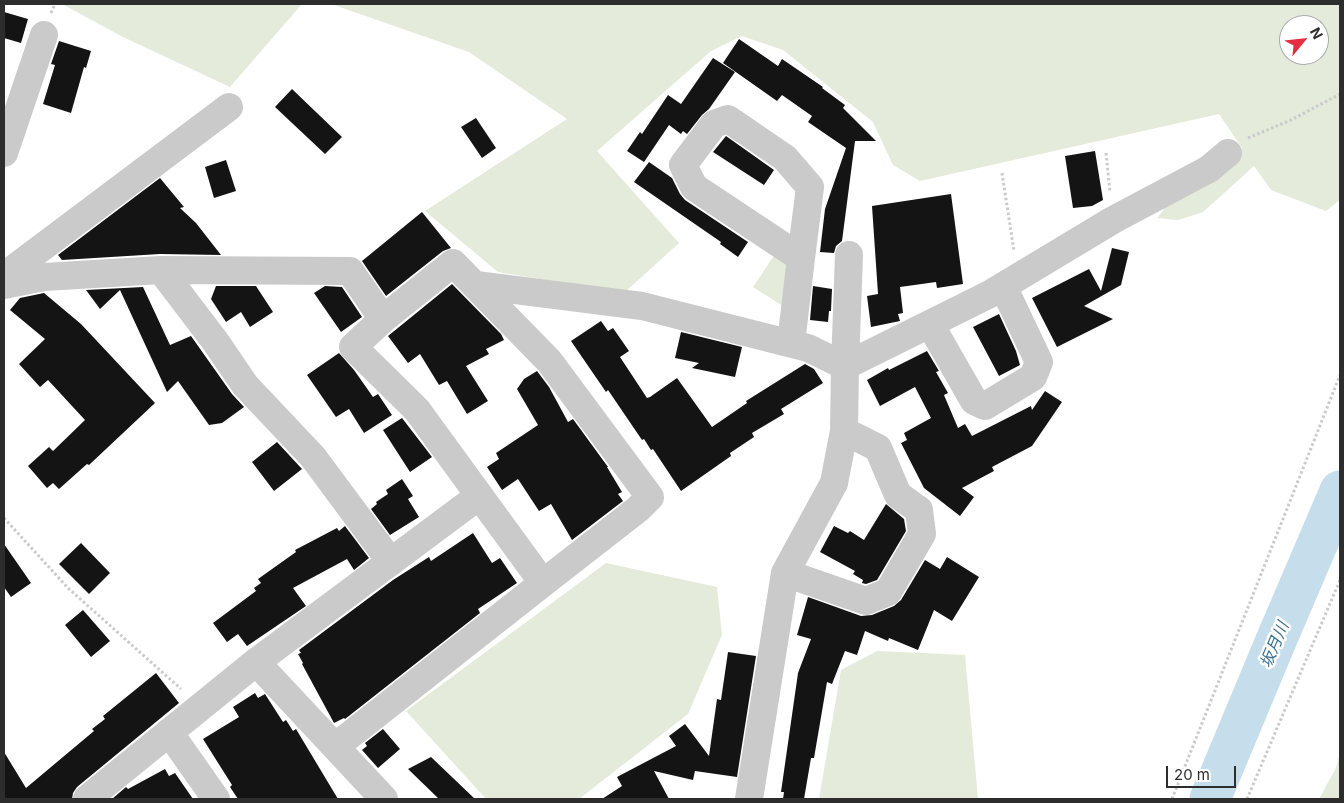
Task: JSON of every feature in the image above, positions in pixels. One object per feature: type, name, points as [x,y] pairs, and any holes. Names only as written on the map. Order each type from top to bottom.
[{"type":"street","points":[[4,152],[44,35]]},
{"type":"street","points":[[4,276],[229,107]]},
{"type":"street","points":[[791,343],[810,188],[785,158],[728,119],[714,124],[682,165],[694,187],[801,258]]},
{"type":"street","points":[[845,366],[990,294],[1113,220],[1209,169],[1228,153]]},
{"type":"street","points":[[748,799],[785,573],[834,483],[844,431],[849,255]]},
{"type":"street","points":[[336,746],[543,584],[638,509],[650,497],[549,361],[453,262],[353,346],[417,410],[543,584]]},
{"type":"street","points":[[4,285],[44,278],[161,270],[350,271],[383,319]]},
{"type":"street","points":[[161,270],[215,341],[245,385],[313,457],[391,562]]},
{"type":"street","points":[[930,324],[974,401],[985,406],[1033,377],[1039,362],[1010,281]]},
{"type":"street","points":[[476,285],[642,306],[808,348],[845,366]]},
{"type":"street","points":[[785,573],[866,601],[888,592],[922,534],[919,510],[898,494],[878,448],[844,431]]},
{"type":"street","points":[[87,799],[256,662],[479,496]]},
{"type":"street","points":[[256,662],[384,799]]},
{"type":"street","points":[[169,732],[216,799]]},
{"type":"path","points":[[1228,153],[1247,138],[1291,120],[1340,94]]},
{"type":"path","points":[[1106,153],[1113,220]]},
{"type":"path","points":[[1002,173],[1010,281]]},
{"type":"path","points":[[1172,799],[1340,375]]},
{"type":"path","points":[[4,518],[68,588],[201,707]]},
{"type":"path","points":[[1248,799],[1340,580]]},
{"type":"green space","points":[[62,4],[302,4],[230,87],[123,37]]},
{"type":"green space","points":[[331,4],[1340,4],[1340,200],[1326,211],[1271,190],[1254,166],[1203,212],[1178,220],[1157,218],[1172,199],[1218,173],[1242,148],[1219,114],[920,181],[893,165],[873,122],[783,50],[742,36],[711,51],[597,151],[679,243],[624,293],[498,272],[425,211],[567,119],[469,52]]},
{"type":"green space","points":[[777,251],[794,266],[792,312],[753,287]]},
{"type":"green space","points":[[606,563],[717,587],[722,635],[688,714],[579,799],[486,799],[406,711]]},
{"type":"green space","points":[[877,651],[965,655],[978,799],[819,799],[841,670]]},
{"type":"green space","points":[[1340,752],[1340,799],[1319,799],[1336,768]]},
{"type":"building","points":[[4,12],[28,19],[21,43],[4,38]]},
{"type":"building","points":[[739,39],[778,66],[782,59],[823,87],[845,105],[843,108],[876,141],[855,141],[842,241],[836,246],[834,253],[820,252],[825,209],[846,148],[808,122],[812,116],[782,95],[777,101],[723,63]]},
{"type":"building","points":[[59,41],[91,51],[86,68],[84,67],[71,113],[43,104],[55,65],[51,64]]},
{"type":"building","points":[[713,58],[735,72],[709,109],[687,134],[683,131],[681,134],[669,125],[644,162],[627,151],[640,132],[642,134],[668,95],[681,104]]},
{"type":"building","points":[[292,89],[342,137],[325,154],[275,107]]},
{"type":"building","points":[[476,118],[496,148],[482,158],[461,127]]},
{"type":"building","points":[[726,136],[774,170],[764,185],[713,152]]},
{"type":"building","points":[[1095,151],[1103,200],[1092,206],[1073,208],[1065,156]]},
{"type":"building","points":[[226,160],[236,191],[214,198],[205,167]]},
{"type":"building","points":[[649,162],[672,178],[685,200],[748,242],[738,257],[720,244],[721,242],[634,182]]},
{"type":"building","points":[[160,178],[184,207],[180,208],[196,223],[221,255],[160,254],[62,260],[58,255]]},
{"type":"building","points":[[951,194],[963,284],[937,288],[936,282],[900,287],[903,313],[898,314],[900,321],[871,327],[867,296],[878,294],[872,206]]},
{"type":"building","points":[[422,212],[451,248],[443,251],[386,296],[362,261]]},
{"type":"building","points":[[1112,248],[1129,252],[1121,285],[1084,306],[1113,319],[1057,347],[1032,298],[1089,269],[1101,291]]},
{"type":"building","points":[[452,284],[501,334],[504,340],[486,349],[489,354],[466,366],[488,401],[467,414],[447,381],[439,385],[420,354],[408,363],[388,336]]},
{"type":"building","points":[[216,286],[256,286],[273,312],[250,327],[241,312],[226,322],[211,299]]},
{"type":"building","points":[[325,286],[342,287],[362,317],[341,332],[314,293]]},
{"type":"building","points":[[813,286],[832,289],[831,311],[829,311],[828,322],[810,320]]},
{"type":"building","points":[[143,287],[170,345],[191,336],[232,394],[244,407],[222,423],[209,425],[178,381],[167,392],[120,290],[100,309],[86,290]]},
{"type":"building","points":[[44,293],[81,324],[155,403],[89,465],[87,464],[59,489],[53,483],[47,488],[28,466],[49,447],[53,451],[85,420],[48,380],[40,387],[19,364],[45,339],[10,310],[20,298]]},
{"type":"building","points":[[999,314],[1016,351],[1020,365],[999,376],[973,327]]},
{"type":"building","points":[[601,321],[608,331],[613,328],[629,351],[620,357],[647,398],[677,378],[712,427],[747,403],[746,401],[805,364],[814,369],[823,383],[781,409],[784,414],[752,433],[754,437],[730,453],[731,456],[681,491],[653,449],[651,450],[644,439],[642,440],[608,390],[606,392],[571,341]]},
{"type":"building","points":[[681,332],[742,347],[735,377],[692,368],[699,363],[675,358]]},
{"type":"building","points":[[927,351],[939,371],[936,372],[948,393],[944,395],[958,428],[965,424],[972,436],[1031,406],[1032,410],[1045,391],[1062,402],[1032,446],[992,467],[994,471],[962,488],[974,497],[960,516],[924,488],[901,443],[907,440],[904,433],[931,418],[915,387],[880,406],[867,380],[888,368],[889,370]]},
{"type":"building","points":[[339,353],[373,397],[378,394],[392,415],[364,433],[349,409],[336,417],[307,375]]},
{"type":"building","points":[[537,371],[549,387],[568,422],[573,419],[608,467],[622,492],[618,494],[623,501],[572,540],[551,504],[539,511],[518,479],[502,490],[487,467],[499,459],[496,453],[538,425],[517,389],[524,379]]},
{"type":"building","points":[[402,418],[432,457],[410,472],[383,430]]},
{"type":"building","points":[[277,442],[302,469],[274,491],[252,462]]},
{"type":"building","points":[[402,479],[413,496],[408,499],[419,517],[390,535],[371,509],[377,504],[376,502],[388,494],[386,490]]},
{"type":"building","points":[[886,504],[904,519],[906,531],[877,580],[866,584],[862,583],[863,580],[853,574],[855,571],[820,552],[834,526],[848,533],[850,531],[864,540]]},
{"type":"building","points":[[345,526],[369,558],[354,570],[347,559],[293,588],[306,606],[247,646],[238,634],[227,642],[213,623],[256,591],[254,588],[261,583],[258,579],[296,552],[295,550],[337,528],[339,531]]},
{"type":"building","points":[[473,533],[492,563],[500,558],[517,583],[478,609],[480,613],[345,719],[334,723],[302,664],[298,654],[301,653],[299,650],[393,580],[429,557],[431,561]]},
{"type":"building","points":[[81,543],[110,573],[89,594],[59,564]]},
{"type":"building","points":[[4,544],[31,583],[11,597],[4,587]]},
{"type":"building","points":[[947,557],[979,577],[952,621],[934,610],[918,650],[889,638],[888,641],[865,631],[857,655],[845,651],[832,684],[827,682],[814,758],[811,758],[804,799],[783,799],[784,792],[781,792],[798,673],[811,639],[797,635],[808,597],[861,616],[872,615],[894,606],[901,600],[925,560],[940,569]]},
{"type":"building","points":[[83,610],[110,641],[91,657],[65,625]]},
{"type":"building","points":[[728,652],[756,656],[737,777],[695,771],[693,780],[654,771],[669,799],[602,799],[622,786],[617,777],[676,746],[669,736],[685,724],[709,756],[717,699],[721,700]]},
{"type":"building","points":[[156,673],[179,703],[77,787],[72,799],[4,799],[4,752],[26,788],[94,731],[92,729],[105,719],[103,716]]},
{"type":"building","points":[[255,693],[258,698],[265,694],[283,722],[286,720],[293,731],[296,729],[338,799],[238,799],[230,787],[232,785],[203,739],[239,717],[233,707]]},
{"type":"building","points":[[383,729],[400,749],[378,768],[362,750],[367,746],[365,743]]},
{"type":"building","points":[[431,757],[475,799],[439,799],[408,769]]},
{"type":"building","points":[[165,769],[169,776],[175,773],[193,799],[112,799],[126,787],[128,789]]},
{"type":"waterway","name":"坂月川","points":[[1210,799],[1340,491]]}]
